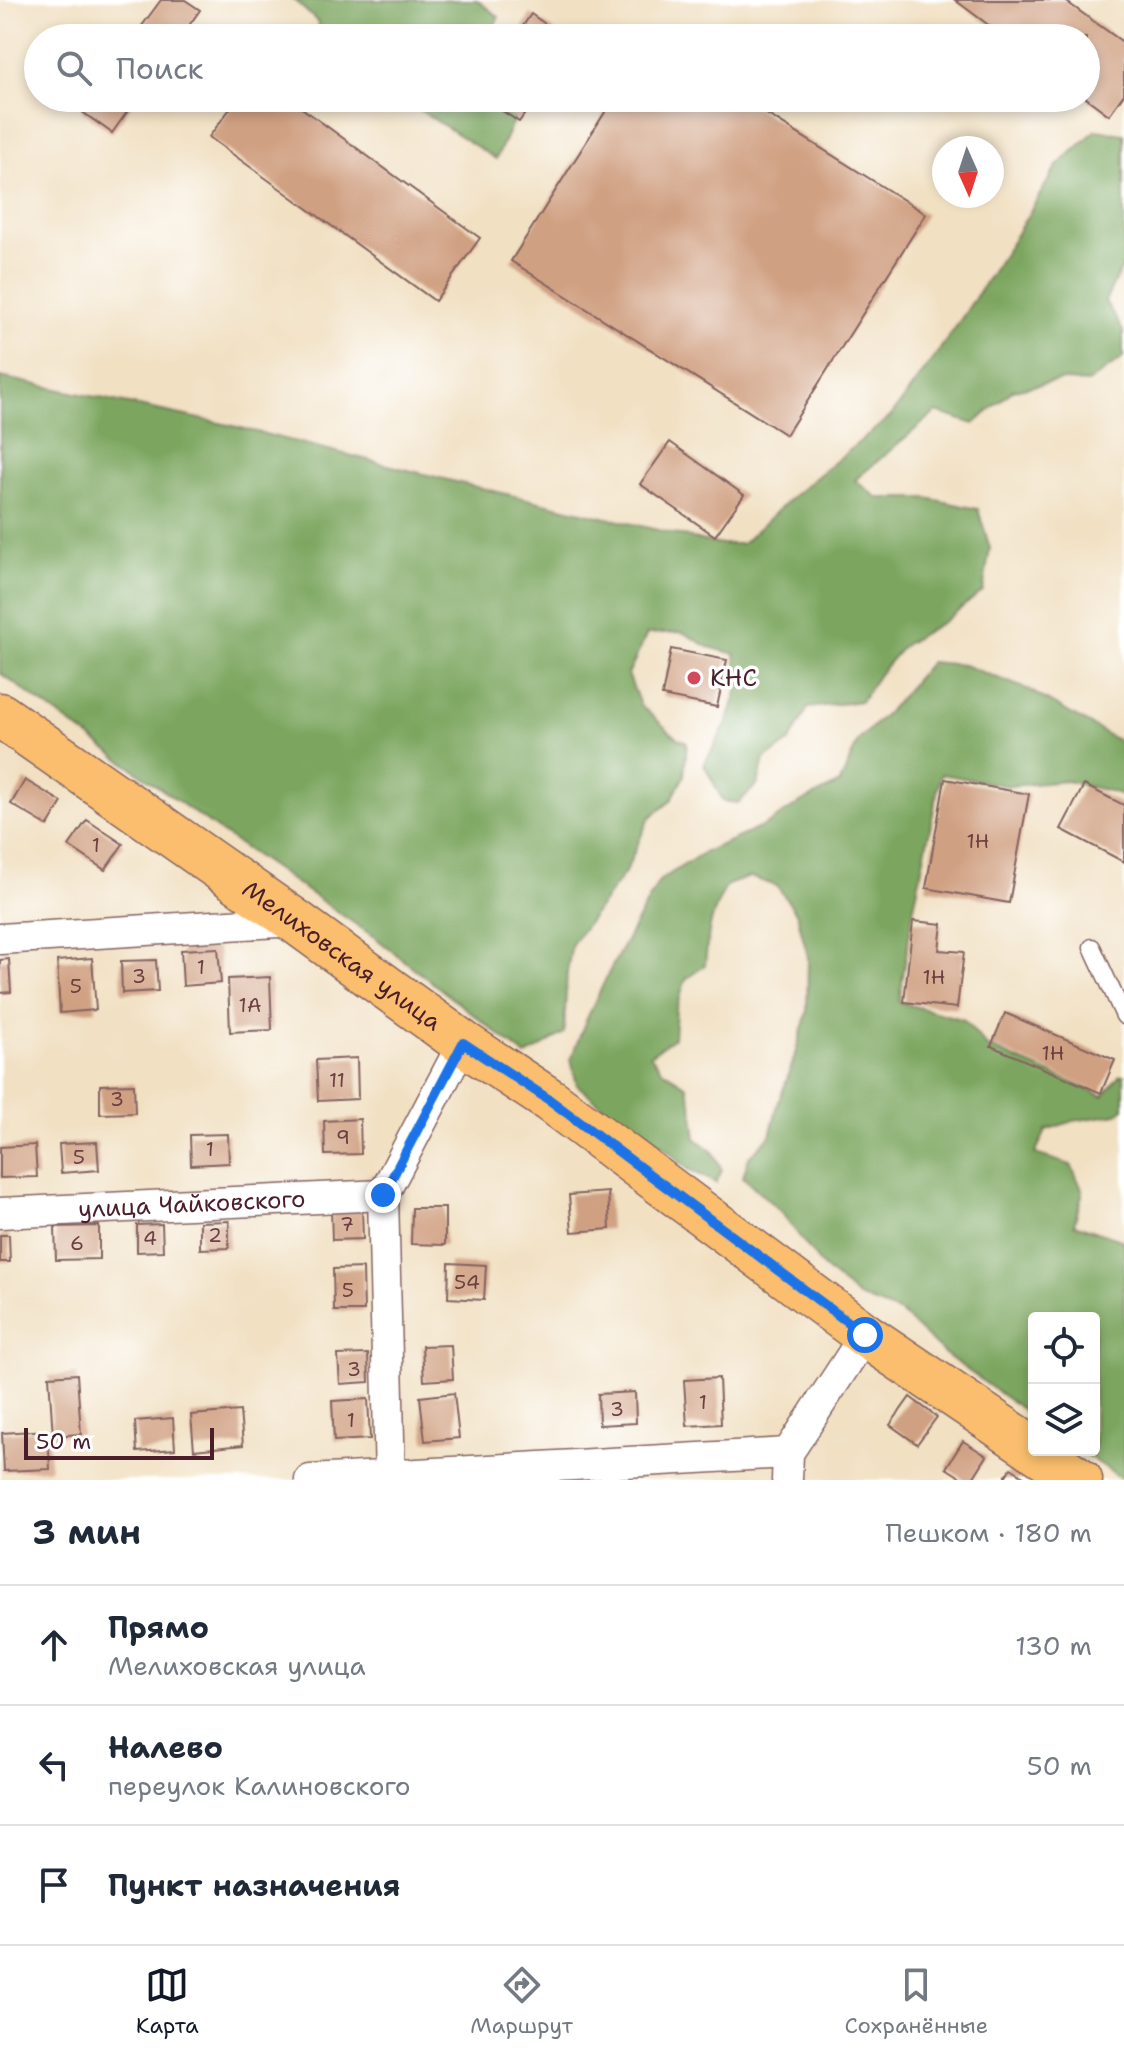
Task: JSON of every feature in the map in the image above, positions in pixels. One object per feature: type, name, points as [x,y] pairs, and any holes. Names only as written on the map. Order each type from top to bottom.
[{"type":"main road","name":"Мелиховская улица","points":[[0,715],[295,921],[463,1043],[551,1101],[865,1335],[1028,1445]]},
{"type":"main road","name":"Мелиховская улица","points":[[1044,1456],[1080,1480]]},
{"type":"street","points":[[0,939],[295,921]]},
{"type":"street","points":[[390,1478],[383,1195],[463,1043]]},
{"type":"street","name":"улица Чайковского","points":[[0,1213],[383,1195]]},
{"type":"street","points":[[310,1480],[788,1467],[865,1335]]},
{"type":"lane","points":[[1092,947],[1124,1016]]},
{"type":"green space","points":[[294,0],[477,0],[499,17],[495,24],[319,23]]},
{"type":"green space","points":[[423,112],[507,112],[514,119],[496,159]]},
{"type":"green space","points":[[1096,130],[1124,134],[1124,264],[1105,301],[1123,331],[1123,358],[1087,383],[1062,380],[1013,390],[974,424],[936,412],[855,480],[878,498],[927,498],[978,509],[990,548],[983,591],[946,620],[904,645],[861,701],[808,708],[790,741],[764,760],[758,784],[738,803],[723,801],[704,764],[728,721],[739,685],[735,654],[709,647],[682,632],[647,634],[628,674],[640,705],[677,738],[687,742],[684,776],[671,801],[649,818],[626,871],[572,944],[567,972],[564,1033],[526,1056],[377,939],[221,832],[0,673],[0,377],[229,425],[717,544],[742,544],[792,497],[891,416],[953,331],[1057,166]]},
{"type":"green space","points":[[930,662],[964,665],[1029,690],[1124,744],[1124,798],[1117,793],[1067,781],[1009,786],[941,774],[912,917],[899,1002],[964,1020],[987,1047],[1103,1096],[1120,1075],[1124,1075],[1124,1108],[1117,1114],[1073,1121],[1046,1130],[1035,1154],[1071,1165],[1083,1191],[1074,1224],[1124,1241],[1124,1480],[1088,1456],[1100,1456],[1100,1312],[1028,1312],[1028,1414],[945,1354],[901,1313],[858,1297],[822,1266],[781,1212],[743,1177],[749,1157],[770,1136],[807,1012],[808,957],[797,914],[777,886],[750,877],[727,885],[711,924],[705,965],[686,979],[676,1009],[674,1038],[650,1055],[662,1070],[687,1086],[696,1139],[713,1152],[722,1170],[716,1183],[688,1169],[660,1144],[620,1120],[577,1085],[571,1059],[584,1025],[659,881],[703,853],[764,826],[840,783],[858,741],[897,702]]},
{"type":"building","points":[[161,0],[185,0],[200,10],[190,24],[143,24]]},
{"type":"building","points":[[955,0],[1064,0],[1097,24],[987,24]]},
{"type":"building","points":[[531,14],[545,24],[524,24]]},
{"type":"building","points":[[1100,26],[1124,43],[1124,94],[1109,115],[1100,108]]},
{"type":"building","points":[[82,112],[127,112],[112,133]]},
{"type":"building","points":[[228,112],[307,112],[480,238],[435,301],[209,137]]},
{"type":"building","points":[[504,112],[526,112],[519,122]]},
{"type":"building","points":[[605,112],[763,112],[926,214],[786,435],[511,261]]},
{"type":"building","points":[[670,442],[744,495],[715,536],[640,484]]},
{"type":"building","name":"КНС","points":[[671,649],[727,660],[717,707],[662,696]]},
{"type":"building","points":[[945,779],[1029,794],[1009,903],[926,888]]},
{"type":"building","points":[[25,780],[62,802],[48,826],[11,804]]},
{"type":"building","points":[[1084,785],[1124,805],[1124,862],[1061,829]]},
{"type":"building","points":[[87,820],[123,844],[105,870],[69,846]]},
{"type":"building","points":[[913,921],[942,924],[939,950],[964,952],[957,1008],[904,1002]]},
{"type":"building","points":[[218,948],[221,983],[183,986],[181,950]]},
{"type":"building","points":[[92,958],[96,1010],[60,1013],[57,961]]},
{"type":"building","points":[[9,959],[11,992],[0,993],[0,960]]},
{"type":"building","points":[[156,960],[158,991],[122,993],[121,961]]},
{"type":"building","points":[[270,977],[272,1030],[230,1032],[228,979]]},
{"type":"building","points":[[1005,1013],[1115,1060],[1101,1093],[991,1046]]},
{"type":"building","points":[[357,1058],[358,1099],[318,1101],[316,1060]]},
{"type":"building","points":[[134,1084],[135,1113],[100,1114],[100,1085]]},
{"type":"building","points":[[360,1119],[361,1154],[325,1155],[324,1121]]},
{"type":"building","points":[[228,1134],[229,1163],[191,1165],[190,1135]]},
{"type":"building","points":[[97,1142],[99,1170],[61,1173],[59,1144]]},
{"type":"building","points":[[35,1145],[37,1177],[0,1178],[0,1147]]},
{"type":"building","points":[[608,1192],[610,1229],[572,1232],[569,1195]]},
{"type":"building","points":[[362,1208],[363,1239],[332,1240],[331,1209]]},
{"type":"building","points":[[412,1208],[445,1208],[445,1245],[411,1244]]},
{"type":"building","points":[[229,1221],[229,1248],[200,1249],[200,1222]]},
{"type":"building","points":[[162,1224],[163,1251],[137,1252],[137,1225]]},
{"type":"building","points":[[99,1226],[99,1259],[56,1260],[55,1227]]},
{"type":"building","points":[[0,1235],[9,1235],[10,1262],[0,1262]]},
{"type":"building","points":[[449,1263],[486,1265],[484,1300],[448,1298]]},
{"type":"building","points":[[363,1268],[364,1311],[334,1311],[333,1269]]},
{"type":"building","points":[[451,1345],[453,1379],[424,1381],[422,1346]]},
{"type":"building","points":[[368,1354],[369,1382],[340,1384],[338,1355]]},
{"type":"building","points":[[77,1374],[81,1434],[53,1436],[49,1376]]},
{"type":"building","points":[[719,1378],[721,1424],[687,1426],[684,1380]]},
{"type":"building","points":[[635,1392],[636,1423],[599,1425],[598,1394]]},
{"type":"building","points":[[454,1393],[459,1438],[425,1441],[420,1397]]},
{"type":"building","points":[[910,1397],[937,1417],[917,1444],[890,1425]]},
{"type":"building","points":[[368,1399],[370,1439],[334,1441],[332,1401]]},
{"type":"building","points":[[240,1411],[243,1445],[194,1450],[191,1415]]},
{"type":"building","points":[[173,1418],[175,1449],[137,1452],[135,1421]]},
{"type":"building","points":[[48,1430],[50,1469],[4,1471],[2,1433]]},
{"type":"building","points":[[963,1441],[987,1456],[972,1480],[965,1480],[946,1468]]},
{"type":"building","points":[[1011,1468],[1030,1480],[1003,1480]]},
{"type":"place","name":"КНС","points":[[694,678]]},
{"type":"route","points":[[383,1195],[463,1043],[551,1101],[865,1335]]}]
